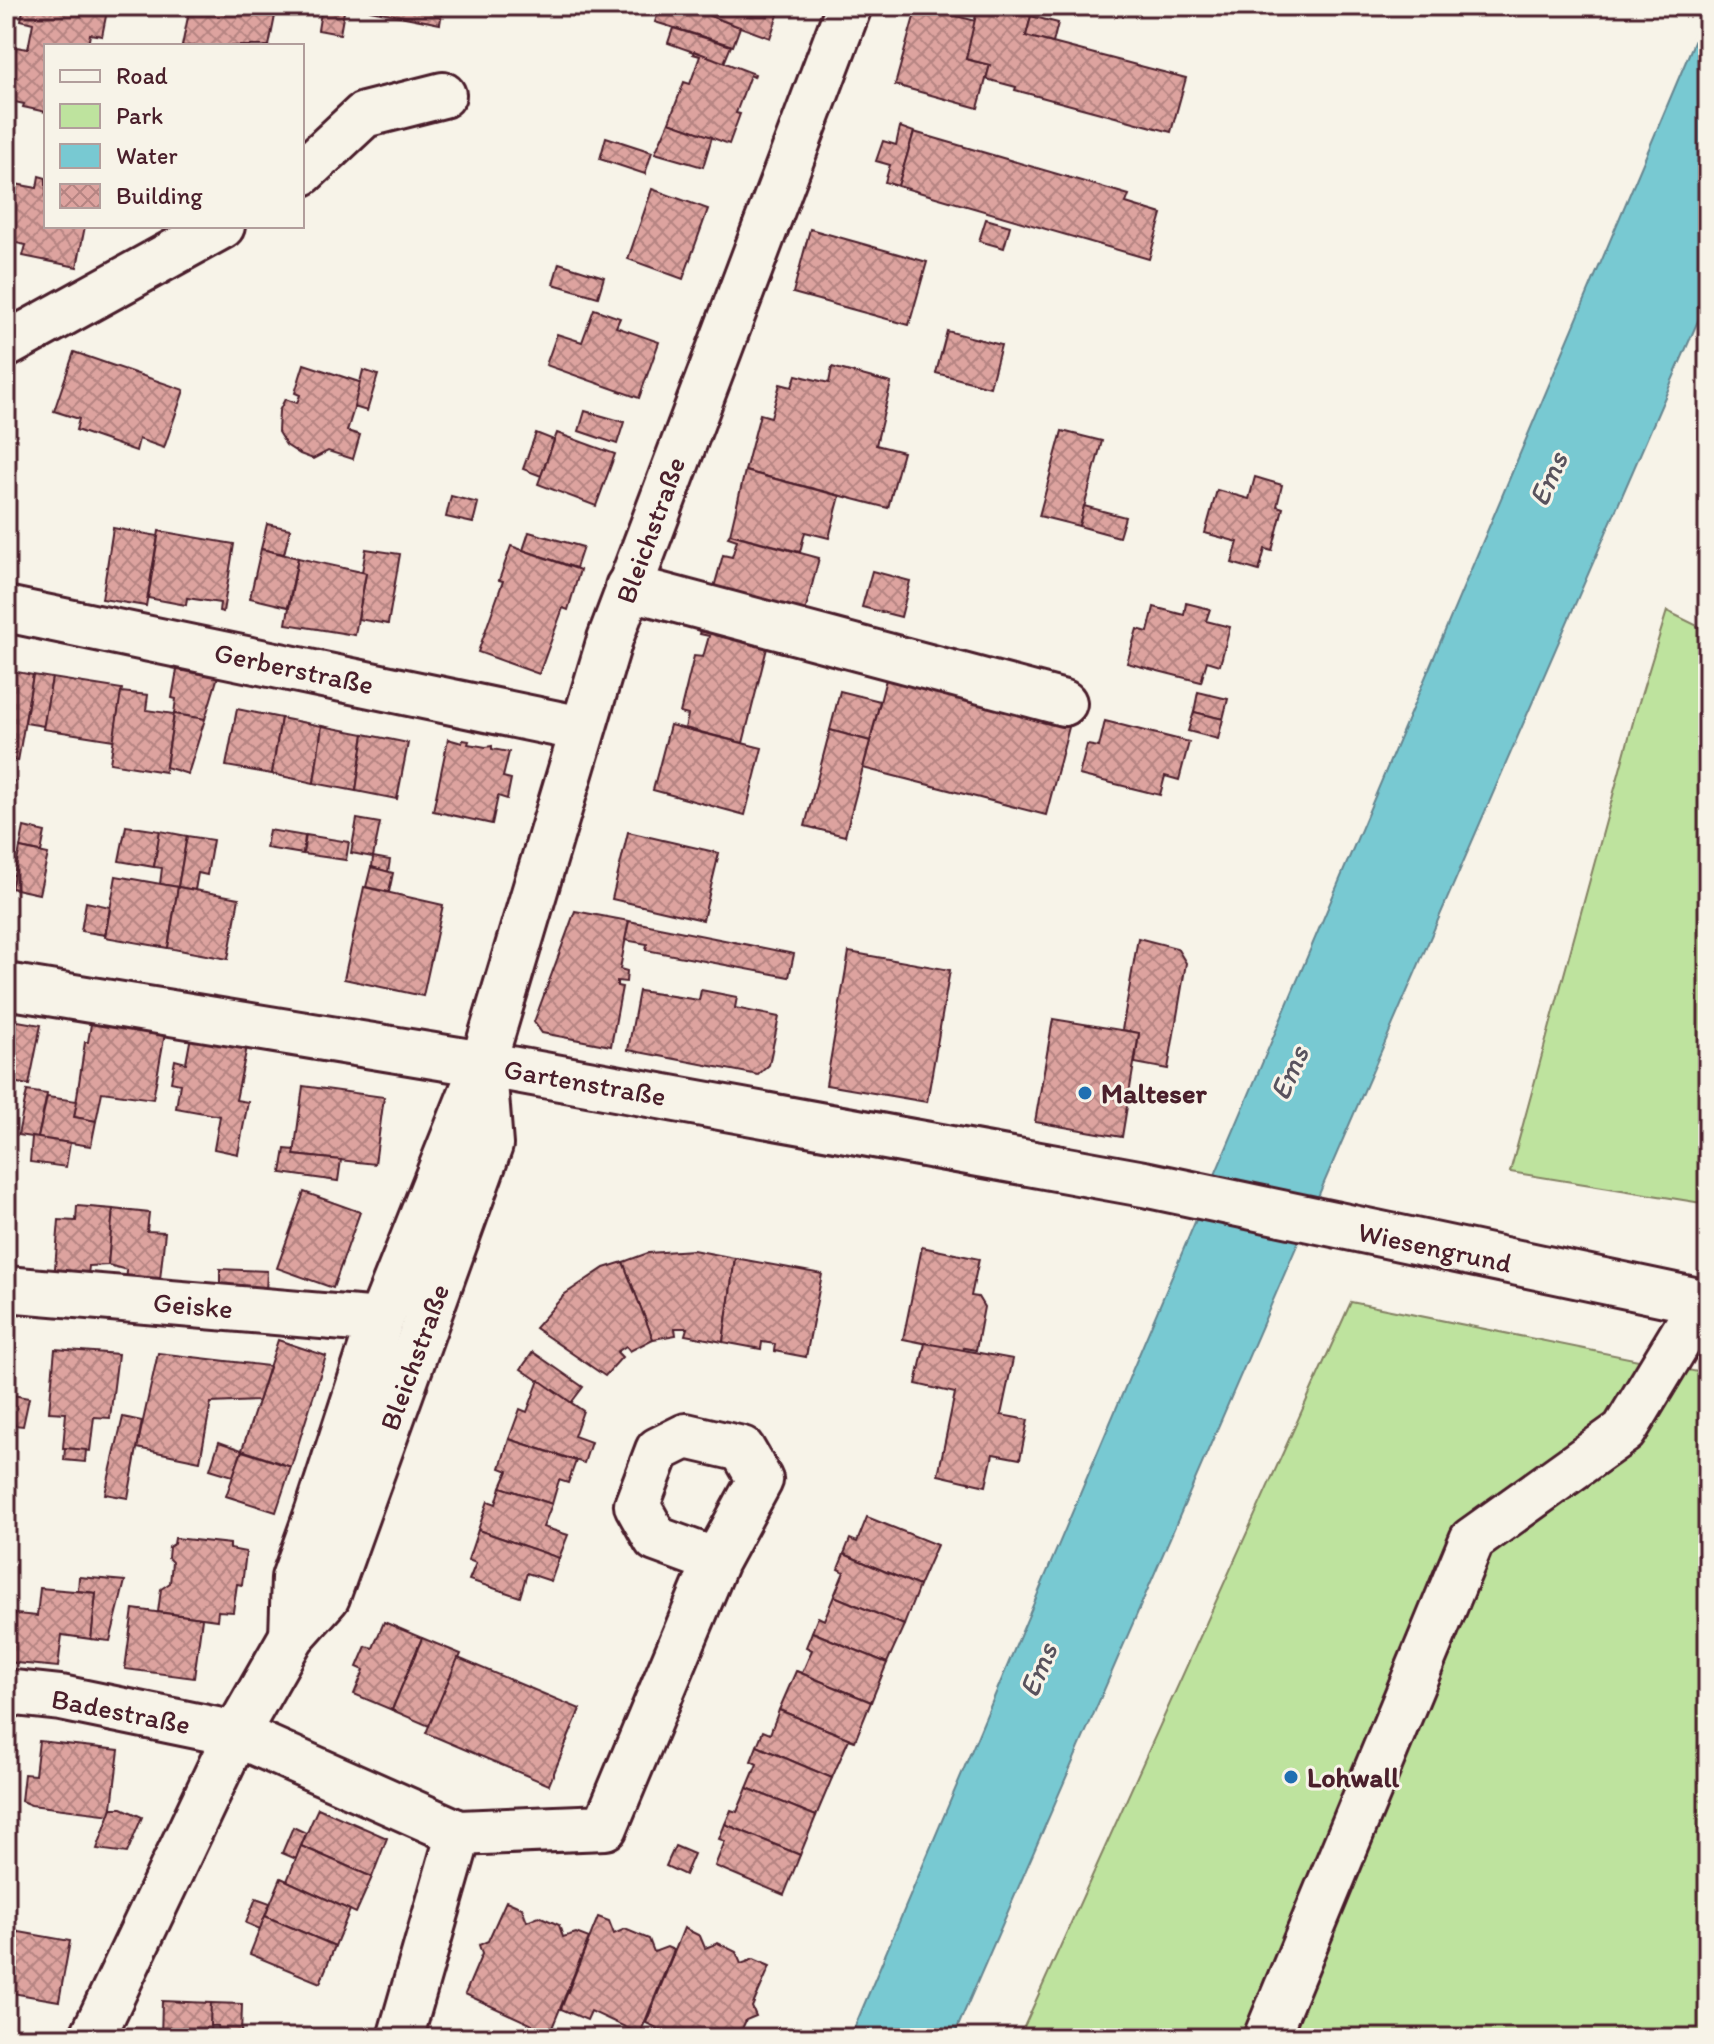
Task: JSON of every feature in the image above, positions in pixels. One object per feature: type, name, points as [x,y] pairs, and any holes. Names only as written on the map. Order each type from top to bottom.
[{"type":"street","name":"Bleichstraße","points":[[292,1636],[294,1578],[380,1321],[483,1064],[582,729],[628,587],[849,6]]},
{"type":"street","points":[[304,171],[364,115],[443,95]]},
{"type":"street","points":[[6,345],[218,228]]},
{"type":"street","points":[[628,587],[1064,703]]},
{"type":"street","name":"Gerberstraße","points":[[6,609],[582,729]]},
{"type":"street","name":"Gartenstraße","points":[[6,986],[483,1064],[1162,1190]]},
{"type":"street","name":"Bleichstraße","points":[[92,2038],[236,1734],[292,1636],[327,1597],[490,1145],[483,1064]]},
{"type":"street","name":"Wiesengrund","points":[[1162,1190],[1705,1303]]},
{"type":"street","name":"Geiske","points":[[6,1289],[380,1321]]},
{"type":"street","points":[[1266,2038],[1472,1540],[1624,1431],[1705,1303]]},
{"type":"street","points":[[402,2037],[459,1833],[605,1827],[716,1561]]},
{"type":"street","name":"Badestraße","points":[[6,1692],[61,1698],[236,1734],[459,1833]]},
{"type":"green space","points":[[1667,611],[1708,631],[1708,1204],[1510,1172],[1635,715]]},
{"type":"green space","points":[[1351,1302],[1708,1374],[1708,2038],[1019,2038]]},
{"type":"water","name":"Ems","points":[[1708,9],[1707,300],[953,2038],[850,2038]]},
{"type":"pier","points":[[1705,6],[1708,6],[1708,45],[1691,39]]},
{"type":"building","points":[[24,6],[108,6],[102,36],[90,34],[88,44],[44,44],[44,112],[6,100],[16,47],[28,49],[33,23],[21,20]]},
{"type":"building","points":[[204,6],[277,6],[269,44],[182,44],[189,12],[202,14]]},
{"type":"building","points":[[322,6],[345,6],[340,34],[318,30]]},
{"type":"building","points":[[371,6],[443,6],[440,24],[370,10]]},
{"type":"building","points":[[660,6],[714,6],[710,16],[740,27],[733,46],[655,22]]},
{"type":"building","points":[[714,6],[781,6],[770,38],[710,16]]},
{"type":"building","points":[[917,6],[976,21],[966,59],[990,65],[978,108],[895,85]]},
{"type":"building","points":[[978,6],[995,6],[1031,16],[1026,36],[1186,78],[1171,132],[1015,90],[1016,87],[986,79],[990,65],[966,59]]},
{"type":"building","points":[[1031,16],[1058,23],[1053,43],[1026,36]]},
{"type":"building","points":[[673,28],[731,46],[724,63],[668,43]]},
{"type":"building","points":[[694,51],[755,74],[754,77],[750,75],[729,144],[669,122],[684,82],[690,84],[700,56],[693,54]]},
{"type":"building","points":[[669,122],[712,137],[703,167],[655,153]]},
{"type":"building","points":[[900,127],[914,132],[898,186],[885,182],[890,165],[876,161],[883,141],[896,145]]},
{"type":"building","points":[[914,132],[1129,195],[1126,203],[1162,214],[1149,259],[898,186]]},
{"type":"building","points":[[606,137],[652,152],[645,174],[600,159]]},
{"type":"building","points":[[6,169],[13,171],[10,183],[37,188],[39,176],[44,177],[44,228],[85,228],[77,267],[23,256],[26,245],[6,241]]},
{"type":"building","points":[[652,189],[708,209],[683,279],[628,259]]},
{"type":"building","points":[[986,219],[1010,226],[1004,248],[979,241]]},
{"type":"building","points":[[810,229],[927,262],[909,325],[793,293]]},
{"type":"building","points":[[559,263],[604,277],[598,297],[553,284]]},
{"type":"building","points":[[594,309],[620,318],[616,327],[659,342],[639,398],[546,365],[557,334],[582,342]]},
{"type":"building","points":[[947,331],[1001,345],[990,387],[936,373]]},
{"type":"building","points":[[74,352],[184,390],[164,448],[139,439],[136,451],[76,430],[79,419],[54,411]]},
{"type":"building","points":[[304,364],[362,383],[347,431],[360,435],[353,459],[328,451],[313,459],[286,445],[278,432],[279,411],[285,399],[297,403],[300,395],[295,393]]},
{"type":"building","points":[[832,367],[891,383],[876,445],[903,452],[888,508],[745,471],[760,414],[771,417],[780,384],[792,387],[796,375],[829,383]]},
{"type":"building","points":[[363,370],[378,375],[367,411],[354,407]]},
{"type":"building","points":[[585,411],[624,422],[617,444],[579,431]]},
{"type":"building","points":[[1062,431],[1102,441],[1079,526],[1039,516]]},
{"type":"building","points":[[536,433],[554,440],[541,476],[523,469]]},
{"type":"building","points":[[557,433],[615,454],[596,506],[538,484]]},
{"type":"building","points":[[745,471],[840,496],[829,538],[805,532],[800,552],[730,534]]},
{"type":"building","points":[[1255,477],[1282,485],[1277,506],[1283,508],[1272,551],[1265,549],[1259,571],[1232,563],[1238,542],[1205,533],[1217,490],[1249,499]]},
{"type":"building","points":[[451,496],[478,503],[473,523],[446,517]]},
{"type":"building","points":[[1084,506],[1125,517],[1119,537],[1079,526]]},
{"type":"building","points":[[267,524],[290,529],[284,554],[261,549]]},
{"type":"building","points":[[113,528],[158,536],[146,606],[102,599]]},
{"type":"building","points":[[159,531],[234,544],[223,612],[219,611],[220,603],[187,598],[186,605],[148,598]]},
{"type":"building","points":[[529,532],[583,547],[576,568],[523,550]]},
{"type":"building","points":[[730,534],[819,558],[804,616],[713,591],[723,555],[732,557],[737,540],[728,537]]},
{"type":"building","points":[[511,546],[580,570],[568,610],[563,608],[539,674],[478,652],[503,581],[499,580]]},
{"type":"building","points":[[261,549],[298,558],[288,607],[250,598]]},
{"type":"building","points":[[366,549],[400,554],[388,624],[358,619],[366,573],[362,572]]},
{"type":"building","points":[[298,558],[366,573],[355,635],[286,624]]},
{"type":"building","points":[[872,571],[910,581],[901,617],[862,607]]},
{"type":"building","points":[[1186,603],[1210,609],[1206,621],[1230,627],[1220,665],[1207,661],[1201,682],[1127,663],[1137,629],[1148,632],[1154,607],[1184,615]]},
{"type":"building","points":[[701,631],[767,648],[743,743],[685,728],[688,715],[680,713],[694,656],[703,657],[709,636],[700,634]]},
{"type":"building","points":[[6,670],[12,671],[6,705]]},
{"type":"building","points":[[177,670],[218,676],[205,719],[174,714],[176,699],[172,698]]},
{"type":"building","points":[[12,671],[33,675],[18,761],[6,759],[6,705]]},
{"type":"building","points":[[33,675],[52,678],[44,726],[25,723]]},
{"type":"building","points":[[52,678],[122,689],[114,740],[43,729]]},
{"type":"building","points":[[886,679],[1069,727],[1046,815],[863,768]]},
{"type":"building","points":[[840,691],[880,701],[870,741],[830,730]]},
{"type":"building","points":[[121,692],[148,695],[146,710],[174,714],[165,772],[110,763]]},
{"type":"building","points":[[1198,692],[1228,699],[1223,719],[1194,712]]},
{"type":"building","points":[[237,709],[281,718],[272,774],[226,766]]},
{"type":"building","points":[[1194,712],[1223,719],[1218,739],[1188,731]]},
{"type":"building","points":[[174,714],[205,719],[188,774],[166,767]]},
{"type":"building","points":[[281,718],[322,726],[314,783],[272,774]]},
{"type":"building","points":[[1105,721],[1189,742],[1179,780],[1165,776],[1160,795],[1079,775],[1087,745],[1099,747]]},
{"type":"building","points":[[670,725],[762,748],[745,815],[653,790]]},
{"type":"building","points":[[322,726],[364,734],[356,791],[314,783]]},
{"type":"building","points":[[830,730],[870,741],[845,836],[805,826]]},
{"type":"building","points":[[364,734],[408,743],[397,799],[356,791]]},
{"type":"building","points":[[448,739],[462,743],[463,740],[469,741],[468,744],[492,746],[492,749],[509,752],[503,777],[511,779],[507,799],[498,796],[492,824],[433,811]]},
{"type":"building","points":[[6,779],[14,781],[9,808],[6,807]]},
{"type":"building","points":[[357,819],[380,823],[373,857],[351,853]]},
{"type":"building","points":[[126,826],[160,831],[154,867],[119,861]]},
{"type":"building","points":[[24,827],[45,832],[41,852],[20,848]]},
{"type":"building","points":[[269,830],[305,836],[303,854],[266,848]]},
{"type":"building","points":[[160,831],[187,836],[178,887],[160,884],[162,868],[154,867]]},
{"type":"building","points":[[628,832],[719,853],[703,920],[612,899]]},
{"type":"building","points":[[306,835],[349,842],[346,860],[303,854]]},
{"type":"building","points":[[187,836],[213,840],[207,875],[198,873],[195,890],[178,887]]},
{"type":"building","points":[[20,848],[48,854],[39,894],[11,888]]},
{"type":"building","points":[[373,857],[390,860],[388,872],[372,867]]},
{"type":"building","points":[[371,867],[393,873],[389,892],[366,887]]},
{"type":"building","points":[[6,874],[14,875],[6,910]]},
{"type":"building","points":[[116,876],[178,887],[168,948],[105,937]]},
{"type":"building","points":[[178,887],[239,898],[228,959],[168,948]]},
{"type":"building","points":[[364,887],[443,905],[423,996],[344,979]]},
{"type":"building","points":[[86,902],[110,907],[105,935],[81,931]]},
{"type":"building","points":[[575,911],[629,921],[620,969],[627,971],[626,982],[617,981],[617,986],[622,987],[611,1046],[542,1033],[534,1022]]},
{"type":"building","points":[[629,921],[794,954],[789,977],[646,950],[647,944],[625,940]]},
{"type":"building","points":[[1138,938],[1177,948],[1186,963],[1168,1069],[1135,1063],[1139,1033],[1122,1030]]},
{"type":"building","points":[[849,952],[950,970],[927,1102],[826,1085]]},
{"type":"building","points":[[701,990],[737,997],[735,1008],[779,1017],[769,1065],[758,1075],[628,1050],[639,991],[699,1000]]},
{"type":"building","points":[[92,1018],[165,1033],[153,1099],[102,1092],[96,1121],[74,1117],[85,1042],[88,1042]]},
{"type":"building","points":[[6,1019],[41,1025],[29,1085],[6,1081]]},
{"type":"building","name":"Malteser","points":[[1053,1019],[1139,1033],[1122,1137],[1035,1122]]},
{"type":"building","points":[[191,1036],[247,1047],[236,1100],[248,1102],[238,1154],[214,1149],[220,1116],[176,1108],[180,1084],[171,1082],[175,1060],[186,1063]]},
{"type":"building","points":[[303,1086],[384,1097],[375,1164],[294,1155]]},
{"type":"building","points":[[27,1091],[47,1094],[38,1138],[18,1135]]},
{"type":"building","points":[[47,1097],[77,1101],[74,1117],[96,1121],[91,1146],[38,1138]]},
{"type":"building","points":[[32,1137],[70,1143],[66,1167],[30,1162]]},
{"type":"building","points":[[285,1149],[295,1150],[294,1155],[341,1160],[338,1181],[281,1173]]},
{"type":"building","points":[[304,1192],[360,1212],[333,1288],[277,1268]]},
{"type":"building","points":[[77,1206],[113,1209],[108,1265],[89,1266],[87,1283],[54,1280],[59,1220],[76,1221]]},
{"type":"building","points":[[113,1209],[149,1213],[147,1231],[165,1232],[159,1289],[126,1287],[127,1270],[108,1265]]},
{"type":"building","points":[[922,1247],[979,1259],[971,1296],[978,1297],[984,1307],[976,1350],[964,1348],[963,1351],[903,1339]]},
{"type":"building","points":[[693,1250],[735,1258],[723,1342],[685,1335],[687,1328],[675,1328],[676,1335],[653,1339],[623,1262],[648,1253]]},
{"type":"building","points":[[735,1258],[822,1274],[806,1357],[774,1351],[775,1344],[762,1342],[761,1349],[723,1342]]},
{"type":"building","points":[[623,1262],[653,1339],[630,1351],[626,1346],[617,1352],[622,1357],[605,1376],[535,1328],[565,1294],[604,1268]]},
{"type":"building","points":[[220,1269],[267,1271],[266,1293],[220,1292]]},
{"type":"building","points":[[278,1340],[326,1356],[291,1467],[242,1450]]},
{"type":"building","points":[[925,1343],[1013,1359],[1001,1415],[1028,1420],[1020,1459],[993,1454],[986,1486],[938,1475],[955,1393],[916,1384]]},
{"type":"building","points":[[6,1344],[11,1345],[6,1400]]},
{"type":"building","points":[[55,1349],[118,1354],[110,1418],[94,1417],[90,1451],[63,1448],[66,1413],[49,1412]]},
{"type":"building","points":[[533,1352],[583,1387],[571,1403],[521,1369]]},
{"type":"building","points":[[158,1353],[269,1366],[258,1401],[211,1403],[200,1461],[137,1448]]},
{"type":"building","points":[[539,1380],[583,1411],[574,1436],[591,1442],[584,1463],[509,1439],[520,1409],[527,1412]]},
{"type":"building","points":[[7,1394],[29,1398],[23,1426],[6,1424]]},
{"type":"building","points":[[123,1417],[142,1421],[128,1498],[105,1494]]},
{"type":"building","points":[[509,1439],[576,1461],[568,1483],[559,1480],[552,1504],[501,1487],[508,1471],[500,1468]]},
{"type":"building","points":[[219,1442],[242,1450],[233,1476],[210,1469]]},
{"type":"building","points":[[65,1448],[86,1450],[85,1462],[64,1460]]},
{"type":"building","points":[[242,1451],[291,1467],[276,1512],[226,1496]]},
{"type":"building","points":[[501,1487],[552,1504],[543,1527],[568,1535],[559,1558],[478,1530],[488,1501],[496,1504]]},
{"type":"building","points":[[867,1517],[937,1545],[919,1586],[844,1554],[850,1539],[857,1542]]},
{"type":"building","points":[[478,1530],[559,1558],[551,1581],[527,1573],[520,1597],[469,1580],[476,1563],[468,1560]]},
{"type":"building","points":[[175,1538],[230,1544],[230,1549],[246,1552],[242,1585],[237,1584],[233,1612],[218,1611],[217,1620],[158,1612],[161,1589],[170,1583],[172,1562],[168,1558],[169,1547],[174,1544]]},
{"type":"building","points":[[844,1554],[919,1586],[904,1625],[834,1596],[844,1572],[838,1569]]},
{"type":"building","points":[[79,1577],[125,1581],[110,1641],[91,1639],[96,1593],[78,1591]]},
{"type":"building","points":[[40,1588],[96,1593],[91,1639],[62,1635],[58,1667],[6,1662],[6,1613],[37,1616]]},
{"type":"building","points":[[834,1596],[904,1625],[887,1663],[812,1632],[818,1617],[824,1620]]},
{"type":"building","points":[[133,1609],[202,1618],[194,1678],[125,1669]]},
{"type":"building","points":[[384,1622],[422,1638],[392,1710],[354,1694],[364,1670],[357,1667],[366,1646],[373,1648]]},
{"type":"building","points":[[812,1632],[887,1663],[871,1702],[796,1671],[802,1673],[812,1650],[806,1647]]},
{"type":"building","points":[[422,1638],[461,1654],[429,1726],[392,1710]]},
{"type":"building","points":[[458,1658],[580,1709],[549,1785],[426,1733]]},
{"type":"building","points":[[796,1671],[871,1702],[855,1741],[779,1710]]},
{"type":"building","points":[[779,1710],[855,1741],[849,1739],[832,1778],[757,1746],[763,1731],[770,1734]]},
{"type":"building","points":[[39,1741],[119,1750],[111,1815],[31,1805],[21,1801],[24,1774],[35,1775]]},
{"type":"building","points":[[757,1746],[832,1778],[816,1816],[747,1788],[757,1764],[751,1761]]},
{"type":"building","points":[[747,1788],[816,1816],[800,1855],[725,1824],[731,1810],[737,1812]]},
{"type":"building","points":[[112,1808],[122,1808],[142,1817],[127,1853],[97,1849]]},
{"type":"building","points":[[318,1808],[387,1838],[372,1877],[301,1846]]},
{"type":"building","points":[[725,1824],[800,1855],[784,1895],[715,1866],[725,1841],[719,1839]]},
{"type":"building","points":[[293,1827],[306,1833],[296,1859],[282,1853]]},
{"type":"building","points":[[301,1846],[372,1877],[356,1913],[287,1881]]},
{"type":"building","points":[[675,1846],[694,1854],[685,1875],[666,1866]]},
{"type":"building","points":[[281,1878],[350,1910],[335,1946],[265,1916]]},
{"type":"building","points":[[256,1898],[270,1903],[260,1929],[246,1923]]},
{"type":"building","points":[[506,1901],[522,1908],[527,1921],[539,1916],[559,1925],[563,1937],[576,1933],[589,1938],[550,2033],[465,1994],[482,1954],[479,1945],[488,1941]]},
{"type":"building","points":[[265,1916],[335,1946],[320,1983],[250,1954]]},
{"type":"building","points":[[598,1917],[609,1921],[614,1934],[625,1929],[649,1939],[654,1952],[667,1947],[674,1950],[640,2034],[591,2011],[587,2020],[561,2009]]},
{"type":"building","points":[[684,1928],[700,1936],[705,1948],[718,1943],[736,1952],[741,1964],[754,1959],[770,1966],[752,2007],[756,2016],[746,2020],[738,2038],[679,2038],[646,2023]]},
{"type":"building","points":[[8,1930],[70,1941],[59,2001],[6,1992]]},
{"type":"building","points":[[162,2001],[211,2003],[210,2038],[161,2038]]},
{"type":"building","points":[[211,2003],[242,2004],[241,2038],[225,2038],[225,2031],[218,2031],[218,2026],[210,2026]]},
{"type":"place","name":"Malteser","points":[[1085,1093]]},
{"type":"place","name":"Lohwall","points":[[1291,1777]]}]
